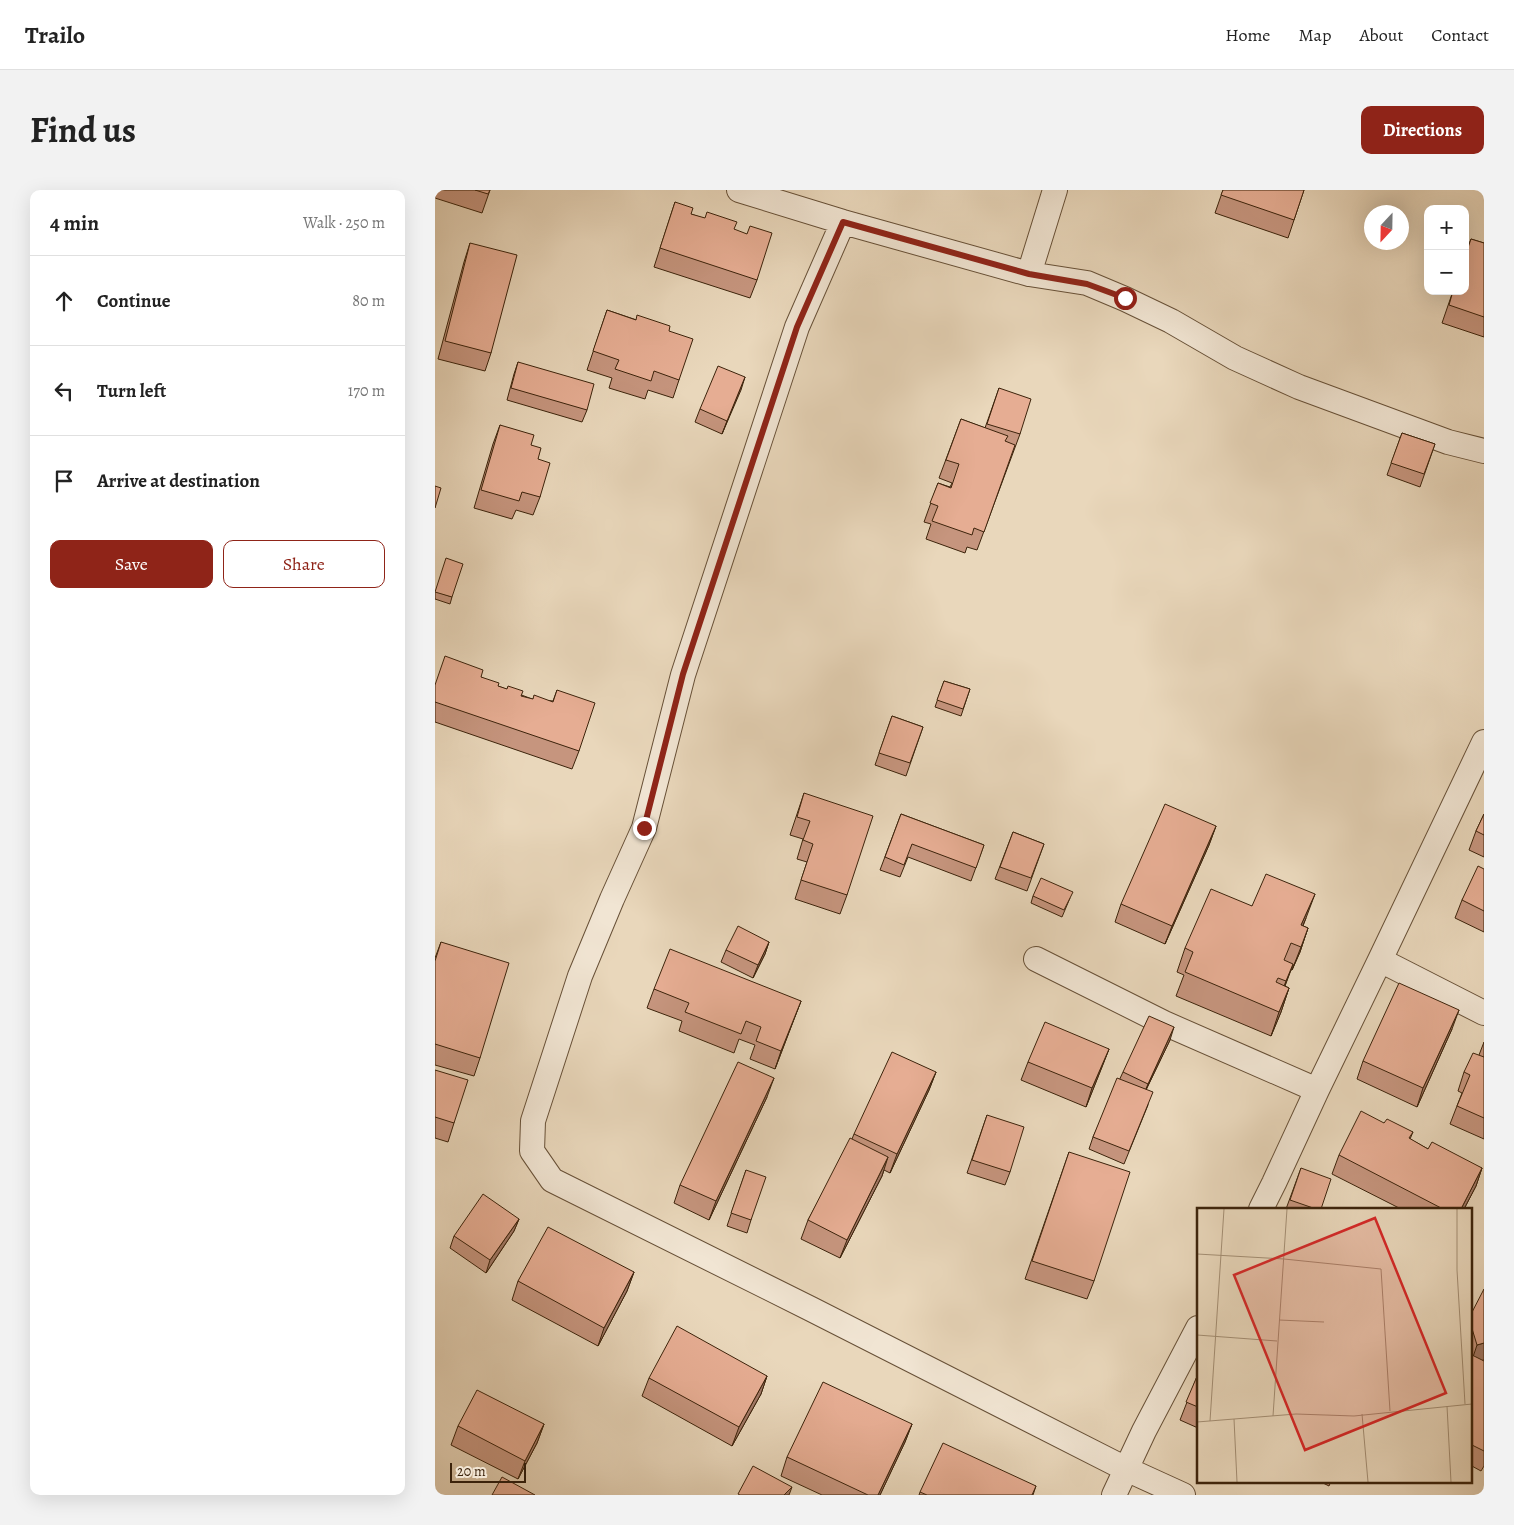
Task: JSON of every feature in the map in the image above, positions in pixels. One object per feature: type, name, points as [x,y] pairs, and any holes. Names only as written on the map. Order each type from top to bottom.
[{"type":"street","points":[[739,190],[843,222],[1029,274],[1087,284],[1125,298],[1171,320],[1235,358],[1299,387],[1448,442],[1484,451]]},
{"type":"street","points":[[1029,274],[1055,190]]},
{"type":"street","points":[[843,222],[797,327],[683,674],[644,828],[580,976],[533,1121],[532,1151],[552,1180],[1126,1469],[1183,1495]]},
{"type":"street","points":[[1261,1208],[1484,742]]},
{"type":"street","points":[[1036,959],[1164,1023],[1317,1090]]},
{"type":"street","points":[[1380,960],[1484,1013]]},
{"type":"street","points":[[1114,1495],[1144,1431],[1197,1330]]},
{"type":"building","points":[[475,190],[490,190],[488,194]]},
{"type":"building","points":[[1223,190],[1304,190],[1294,220],[1221,195]]},
{"type":"building","points":[[675,202],[693,208],[691,214],[705,218],[707,212],[737,222],[734,229],[747,234],[750,226],[772,233],[757,280],[660,248]]},
{"type":"building","points":[[1471,239],[1484,243],[1484,317],[1449,305],[1452,295],[1469,295],[1469,245]]},
{"type":"building","points":[[470,243],[517,255],[491,353],[445,341]]},
{"type":"building","points":[[607,310],[636,320],[637,315],[670,326],[669,331],[693,339],[679,380],[654,371],[651,381],[615,369],[619,360],[593,351]]},
{"type":"building","points":[[518,362],[594,384],[587,410],[511,388]]},
{"type":"building","points":[[718,366],[745,377],[727,421],[700,409]]},
{"type":"building","points":[[999,388],[1031,399],[1020,434],[987,424]]},
{"type":"building","points":[[961,419],[1008,436],[1005,441],[1015,445],[984,532],[974,528],[972,535],[932,521],[938,506],[930,503],[938,483],[951,488],[959,464],[946,460]]},
{"type":"building","points":[[500,425],[534,435],[531,445],[541,448],[538,459],[550,463],[540,497],[522,492],[519,501],[481,490]]},
{"type":"building","points":[[1402,433],[1435,444],[1424,474],[1391,463]]},
{"type":"building","points":[[435,486],[441,488],[435,508]]},
{"type":"building","points":[[446,558],[463,564],[452,597],[435,592]]},
{"type":"building","points":[[445,656],[483,670],[481,677],[499,683],[498,686],[507,689],[508,686],[523,691],[521,696],[533,699],[534,695],[553,702],[557,690],[595,703],[579,751],[435,702],[435,685]]},
{"type":"building","points":[[944,681],[970,689],[963,709],[937,700]]},
{"type":"building","points":[[892,716],[923,727],[910,763],[879,753]]},
{"type":"building","points":[[804,793],[873,816],[847,895],[801,880],[813,844],[803,840],[810,821],[797,817]]},
{"type":"building","points":[[1165,804],[1216,826],[1172,926],[1121,904]]},
{"type":"building","points":[[901,814],[984,845],[976,868],[912,844],[904,865],[885,857]]},
{"type":"building","points":[[1484,814],[1484,835],[1476,831]]},
{"type":"building","points":[[1013,832],[1044,844],[1031,878],[1000,867]]},
{"type":"building","points":[[1478,866],[1484,869],[1484,911],[1462,900]]},
{"type":"building","points":[[1266,874],[1315,894],[1301,925],[1308,928],[1301,947],[1291,943],[1284,960],[1293,964],[1286,981],[1278,978],[1276,982],[1289,988],[1279,1012],[1185,972],[1193,952],[1185,948],[1211,889],[1252,906]]},
{"type":"building","points":[[1041,878],[1073,892],[1064,910],[1033,896]]},
{"type":"building","points":[[738,926],[769,942],[758,965],[726,950]]},
{"type":"building","points":[[441,942],[509,963],[480,1058],[435,1044],[435,961]]},
{"type":"building","points":[[670,949],[801,1001],[781,1051],[756,1041],[761,1027],[746,1021],[741,1034],[685,1012],[689,1003],[654,989]]},
{"type":"building","points":[[1399,983],[1459,1010],[1423,1088],[1363,1061]]},
{"type":"building","points":[[1149,1016],[1174,1027],[1148,1084],[1123,1072]]},
{"type":"building","points":[[1045,1022],[1109,1049],[1092,1088],[1028,1062]]},
{"type":"building","points":[[892,1052],[936,1072],[897,1154],[854,1134]]},
{"type":"building","points":[[1473,1053],[1484,1057],[1484,1118],[1457,1106],[1470,1075],[1464,1072]]},
{"type":"building","points":[[738,1062],[774,1078],[716,1201],[680,1185]]},
{"type":"building","points":[[435,1070],[468,1080],[454,1123],[435,1117]]},
{"type":"building","points":[[1117,1078],[1153,1092],[1129,1151],[1093,1137]]},
{"type":"building","points":[[1361,1111],[1384,1123],[1387,1119],[1413,1132],[1409,1138],[1428,1149],[1432,1142],[1482,1168],[1462,1208],[1441,1208],[1339,1155]]},
{"type":"building","points":[[987,1115],[1024,1127],[1010,1172],[972,1160]]},
{"type":"building","points":[[850,1138],[888,1157],[847,1240],[808,1220]]},
{"type":"building","points":[[1069,1152],[1130,1172],[1094,1281],[1032,1261]]},
{"type":"building","points":[[1301,1168],[1331,1179],[1321,1208],[1313,1208],[1290,1200]]},
{"type":"building","points":[[746,1170],[766,1177],[751,1220],[731,1213]]},
{"type":"building","points":[[483,1194],[519,1219],[490,1260],[454,1236]]},
{"type":"building","points":[[548,1227],[634,1272],[604,1328],[518,1281]]},
{"type":"building","points":[[1484,1289],[1484,1343],[1477,1345],[1471,1325],[1471,1314]]},
{"type":"building","points":[[677,1326],[767,1376],[739,1427],[649,1378]]},
{"type":"building","points":[[1471,1354],[1484,1361],[1484,1451],[1471,1444]]},
{"type":"building","points":[[1197,1376],[1197,1407],[1186,1402]]},
{"type":"building","points":[[823,1382],[912,1424],[878,1495],[868,1495],[787,1457]]},
{"type":"building","points":[[477,1390],[544,1424],[525,1461],[458,1426]]},
{"type":"building","points":[[943,1443],[1036,1486],[1032,1495],[927,1495],[920,1492]]},
{"type":"building","points":[[753,1466],[792,1487],[784,1495],[738,1494]]},
{"type":"building","points":[[502,1477],[535,1495],[492,1495]]},
{"type":"route","points":[[644,828],[683,674],[797,327],[843,222],[1029,274],[1087,284],[1125,298]]}]
